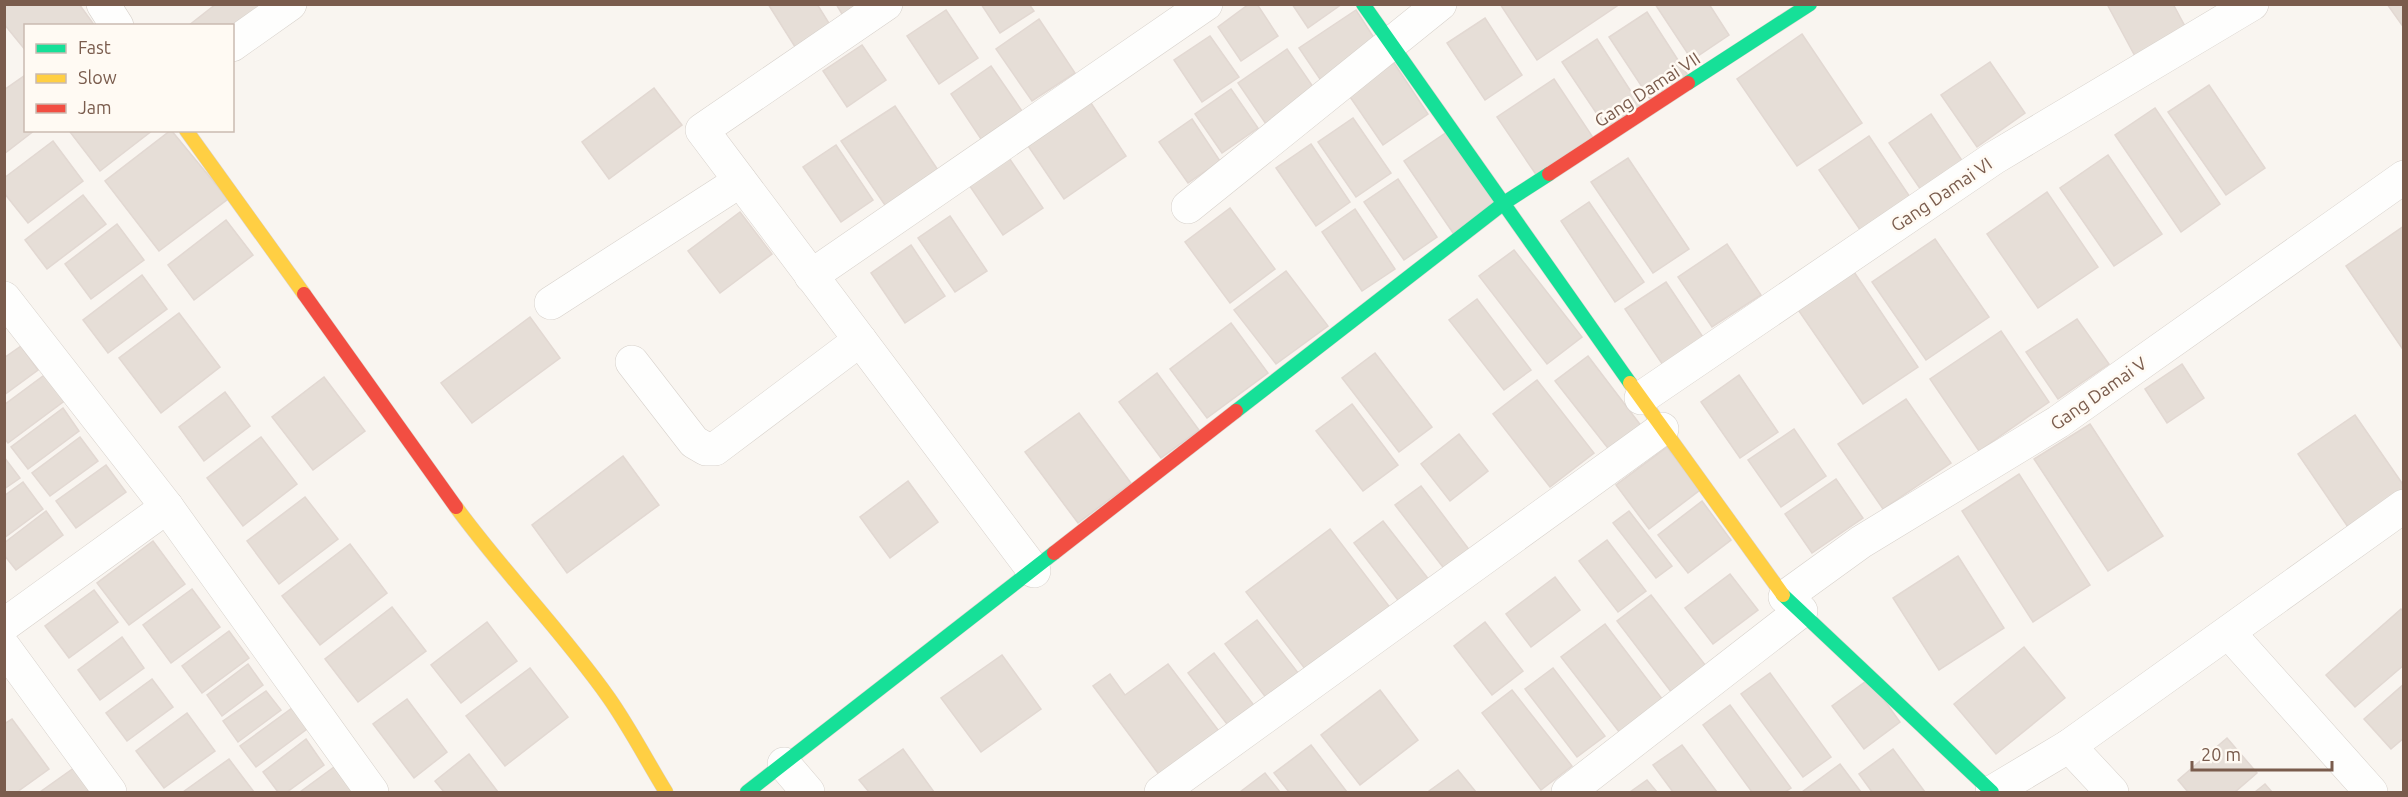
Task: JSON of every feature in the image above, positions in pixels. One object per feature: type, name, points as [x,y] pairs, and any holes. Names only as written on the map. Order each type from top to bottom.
[{"type":"street","points":[[104,4],[116,24]]},
{"type":"street","points":[[234,44],[290,4]]},
{"type":"street","points":[[886,4],[702,130],[1034,571]]},
{"type":"street","points":[[811,276],[1206,4]]},
{"type":"street","points":[[1363,4],[1662,429],[1793,604],[1991,792],[2069,746],[2402,511]]},
{"type":"street","points":[[1188,207],[1440,4]]},
{"type":"street","name":"Gang Damai VII","points":[[747,792],[1034,571],[1504,203],[1810,4]]},
{"type":"street","name":"Gang Damai VI","points":[[1641,398],[1994,158],[2252,4]]},
{"type":"street","points":[[187,132],[480,540],[547,618],[609,698],[666,792]]},
{"type":"street","name":"Gang Damai V","points":[[1568,792],[1793,604],[1861,542],[2058,422],[2403,177]]},
{"type":"street","points":[[551,303],[740,181]]},
{"type":"street","points":[[4,298],[167,507],[372,792]]},
{"type":"street","points":[[632,362],[694,441],[706,449],[715,450],[860,340]]},
{"type":"street","points":[[1161,792],[1662,429]]},
{"type":"street","points":[[4,625],[167,507]]},
{"type":"street","points":[[2229,633],[2372,792]]},
{"type":"street","points":[[4,647],[110,792]]},
{"type":"street","points":[[2069,746],[2112,792]]},
{"type":"street","points":[[784,764],[808,792]]},
{"type":"building","points":[[4,4],[79,4],[94,24],[24,24],[24,49],[4,24]]},
{"type":"building","points":[[216,4],[268,4],[234,25],[191,24]]},
{"type":"building","points":[[768,4],[817,4],[832,28],[797,50]]},
{"type":"building","points":[[836,4],[868,4],[845,19]]},
{"type":"building","points":[[981,4],[1029,4],[1034,11],[1000,33]]},
{"type":"building","points":[[1249,4],[1257,4],[1278,36],[1241,61],[1218,27]]},
{"type":"building","points":[[1292,4],[1342,4],[1308,28]]},
{"type":"building","points":[[1500,4],[1620,4],[1537,60]]},
{"type":"building","points":[[1655,4],[1709,4],[1729,35],[1692,60]]},
{"type":"building","points":[[2107,4],[2173,4],[2187,30],[2136,58]]},
{"type":"building","points":[[2387,4],[2404,4],[2404,28]]},
{"type":"building","points":[[946,10],[978,58],[939,84],[907,36]]},
{"type":"building","points":[[1356,10],[1380,47],[1324,85],[1299,48]]},
{"type":"building","points":[[1647,12],[1689,77],[1652,102],[1609,37]]},
{"type":"building","points":[[1485,18],[1522,75],[1485,100],[1447,43]]},
{"type":"building","points":[[1039,19],[1075,73],[1032,101],[996,49]]},
{"type":"building","points":[[1802,34],[1862,123],[1797,166],[1737,79]]},
{"type":"building","points":[[1210,36],[1239,77],[1202,102],[1174,60]]},
{"type":"building","points":[[1597,39],[1641,107],[1607,129],[1562,62]]},
{"type":"building","points":[[862,45],[886,80],[847,107],[823,71]]},
{"type":"building","points":[[1287,49],[1318,94],[1268,127],[1238,83]]},
{"type":"building","points":[[1990,62],[2025,113],[1977,147],[1941,95]]},
{"type":"building","points":[[1394,63],[1428,114],[1383,145],[1348,94]]},
{"type":"building","points":[[991,66],[1022,111],[981,139],[951,94]]},
{"type":"building","points":[[24,76],[24,132],[32,132],[4,154],[4,90]]},
{"type":"building","points":[[1554,79],[1594,139],[1537,176],[1497,117]]},
{"type":"building","points":[[2209,85],[2265,168],[2226,195],[2168,112]]},
{"type":"building","points":[[654,88],[682,125],[609,179],[582,142]]},
{"type":"building","points":[[1231,89],[1258,128],[1222,153],[1195,114]]},
{"type":"building","points":[[1087,97],[1126,156],[1064,199],[1024,140]]},
{"type":"building","points":[[895,106],[940,173],[887,208],[841,141]]},
{"type":"building","points":[[2155,108],[2220,204],[2181,232],[2115,135]]},
{"type":"building","points":[[1931,114],[1965,165],[1923,193],[1889,143]]},
{"type":"building","points":[[1353,118],[1391,173],[1356,197],[1318,142]]},
{"type":"building","points":[[1192,119],[1220,161],[1188,183],[1159,142]]},
{"type":"building","points":[[70,132],[150,132],[100,171]]},
{"type":"building","points":[[168,132],[173,132],[228,199],[159,251],[105,181]]},
{"type":"building","points":[[1447,132],[1496,204],[1453,233],[1404,161]]},
{"type":"building","points":[[1869,136],[1912,200],[1863,234],[1819,170]]},
{"type":"building","points":[[53,141],[83,181],[28,223],[4,193],[4,178]]},
{"type":"building","points":[[1311,144],[1350,202],[1316,226],[1276,168]]},
{"type":"building","points":[[836,145],[873,200],[841,222],[803,167]]},
{"type":"building","points":[[1005,152],[1043,208],[1003,235],[965,179]]},
{"type":"building","points":[[2108,155],[2162,234],[2114,266],[2060,188]]},
{"type":"building","points":[[1628,158],[1689,249],[1653,273],[1591,182]]},
{"type":"building","points":[[1398,179],[1437,237],[1404,260],[1364,202]]},
{"type":"building","points":[[2047,192],[2098,267],[2038,308],[1987,234]]},
{"type":"building","points":[[83,195],[106,224],[47,269],[25,240]]},
{"type":"building","points":[[1589,202],[1644,282],[1615,302],[1561,221]]},
{"type":"building","points":[[1230,208],[1275,269],[1230,303],[1185,242]]},
{"type":"building","points":[[1355,209],[1395,269],[1362,291],[1322,232]]},
{"type":"building","points":[[740,212],[772,254],[720,293],[688,251]]},
{"type":"building","points":[[950,216],[987,271],[955,292],[918,238]]},
{"type":"building","points":[[226,220],[253,255],[194,300],[168,265]]},
{"type":"building","points":[[117,224],[144,260],[91,299],[65,264]]},
{"type":"building","points":[[2404,226],[2404,351],[2346,266]]},
{"type":"building","points":[[1935,239],[1989,317],[1926,360],[1872,282]]},
{"type":"building","points":[[1727,244],[1761,295],[1712,327],[1678,277]]},
{"type":"building","points":[[911,245],[945,296],[905,323],[871,273]]},
{"type":"building","points":[[1514,250],[1582,337],[1547,364],[1479,276]]},
{"type":"building","points":[[1848,263],[1918,367],[1863,404],[1792,301]]},
{"type":"building","points":[[1286,271],[1328,326],[1276,364],[1234,310]]},
{"type":"building","points":[[142,275],[167,309],[108,353],[83,320]]},
{"type":"building","points":[[1666,282],[1707,343],[1667,371],[1625,309]]},
{"type":"building","points":[[1477,299],[1531,370],[1504,390],[1449,320]]},
{"type":"building","points":[[179,313],[220,367],[161,413],[119,358]]},
{"type":"building","points":[[530,317],[560,358],[472,423],[441,383]]},
{"type":"building","points":[[2077,319],[2109,364],[2058,399],[2026,352]]},
{"type":"building","points":[[1231,323],[1268,373],[1207,418],[1170,369]]},
{"type":"building","points":[[2001,331],[2049,402],[1979,451],[1930,379]]},
{"type":"building","points":[[21,346],[38,370],[4,395],[4,358]]},
{"type":"building","points":[[1375,353],[1432,427],[1399,452],[1342,378]]},
{"type":"building","points":[[1588,356],[1649,436],[1618,461],[1555,381]]},
{"type":"building","points":[[2182,364],[2204,398],[2167,423],[2145,389]]},
{"type":"building","points":[[47,373],[67,399],[8,443],[4,438],[4,405]]},
{"type":"building","points":[[1157,373],[1199,430],[1161,458],[1119,402]]},
{"type":"building","points":[[1739,375],[1778,432],[1740,458],[1701,402]]},
{"type":"building","points":[[324,377],[365,431],[313,470],[272,417]]},
{"type":"building","points":[[1537,380],[1594,453],[1550,487],[1493,414]]},
{"type":"building","points":[[225,392],[250,426],[204,461],[179,427]]},
{"type":"building","points":[[1906,399],[1951,463],[1883,509],[1838,444]]},
{"type":"building","points":[[1352,404],[1398,465],[1363,491],[1316,431]]},
{"type":"building","points":[[63,408],[79,431],[28,469],[11,447]]},
{"type":"building","points":[[1079,413],[1131,483],[1078,523],[1025,452]]},
{"type":"building","points":[[2355,415],[2404,486],[2404,493],[2350,530],[2298,454]]},
{"type":"building","points":[[2090,424],[2163,536],[2108,571],[2034,459]]},
{"type":"building","points":[[1794,429],[1826,476],[1781,507],[1748,460]]},
{"type":"building","points":[[1459,434],[1488,471],[1450,501],[1421,464]]},
{"type":"building","points":[[80,437],[98,461],[50,496],[32,473]]},
{"type":"building","points":[[261,437],[297,484],[243,526],[207,478]]},
{"type":"building","points":[[1667,447],[1700,490],[1649,529],[1616,485]]},
{"type":"building","points":[[623,456],[659,505],[567,573],[532,525]]},
{"type":"building","points":[[4,457],[20,478],[4,489]]},
{"type":"building","points":[[106,465],[126,492],[76,528],[56,501]]},
{"type":"building","points":[[2019,474],[2090,585],[2033,622],[1962,511]]},
{"type":"building","points":[[1836,479],[1863,518],[1812,553],[1785,514]]},
{"type":"building","points":[[908,481],[938,522],[890,558],[860,517]]},
{"type":"building","points":[[23,482],[43,509],[4,538],[4,496]]},
{"type":"building","points":[[1421,486],[1474,556],[1449,575],[1395,505]]},
{"type":"building","points":[[305,497],[338,539],[279,584],[247,541]]},
{"type":"building","points":[[1702,501],[1731,540],[1688,573],[1658,535]]},
{"type":"building","points":[[46,511],[63,535],[16,570],[4,555],[4,543]]},
{"type":"building","points":[[1629,511],[1672,566],[1656,578],[1613,523]]},
{"type":"building","points":[[1383,521],[1434,586],[1404,608],[1354,543]]},
{"type":"building","points":[[1330,529],[1395,614],[1312,678],[1246,592]]},
{"type":"building","points":[[1607,540],[1646,591],[1618,612],[1579,561]]},
{"type":"building","points":[[153,541],[185,584],[129,625],[97,583]]},
{"type":"building","points":[[350,544],[387,593],[320,645],[282,596]]},
{"type":"building","points":[[1958,556],[2004,628],[1939,670],[1893,598]]},
{"type":"building","points":[[1730,574],[1758,610],[1713,644],[1685,608]]},
{"type":"building","points":[[1555,577],[1580,610],[1531,647],[1506,614]]},
{"type":"building","points":[[192,589],[220,627],[171,663],[143,625]]},
{"type":"building","points":[[94,590],[118,622],[69,658],[45,626]]},
{"type":"building","points":[[1651,595],[1706,666],[1672,693],[1617,621]]},
{"type":"building","points":[[392,607],[426,651],[358,702],[325,659]]},
{"type":"building","points":[[2401,609],[2404,612],[2404,665],[2355,707],[2326,675]]},
{"type":"building","points":[[1257,620],[1299,674],[1267,699],[1225,644]]},
{"type":"building","points":[[487,622],[517,661],[461,703],[431,665]]},
{"type":"building","points":[[1485,622],[1523,671],[1492,695],[1454,646]]},
{"type":"building","points":[[1605,624],[1663,700],[1620,733],[1561,657]]},
{"type":"building","points":[[229,631],[249,658],[202,693],[182,666]]},
{"type":"building","points":[[122,637],[144,668],[100,700],[78,670]]},
{"type":"building","points":[[2024,647],[2065,698],[1996,754],[1954,704]]},
{"type":"building","points":[[1214,653],[1256,708],[1230,728],[1188,673]]},
{"type":"building","points":[[1002,655],[1041,709],[981,752],[941,698]]},
{"type":"building","points":[[248,664],[263,685],[222,716],[207,695]]},
{"type":"building","points":[[1168,664],[1225,739],[1166,784],[1093,686],[1110,674],[1125,695]]},
{"type":"building","points":[[530,668],[568,717],[505,766],[466,716]]},
{"type":"building","points":[[1553,668],[1605,736],[1577,757],[1525,689]]},
{"type":"building","points":[[1770,673],[1831,757],[1803,777],[1741,694]]},
{"type":"building","points":[[152,679],[173,707],[127,741],[106,713]]},
{"type":"building","points":[[1869,679],[1900,722],[1864,749],[1832,706]]},
{"type":"building","points":[[2404,684],[2404,738],[2391,749],[2364,719]]},
{"type":"building","points":[[1380,690],[1418,740],[1360,785],[1321,735]]},
{"type":"building","points":[[1512,690],[1572,766],[1541,790],[1482,713]]},
{"type":"building","points":[[266,691],[281,710],[238,742],[223,721]]},
{"type":"building","points":[[407,699],[447,752],[414,778],[373,724]]},
{"type":"building","points":[[1730,705],[1791,788],[1785,792],[1752,792],[1703,725]]},
{"type":"building","points":[[292,708],[307,729],[256,767],[240,746]]},
{"type":"building","points":[[187,713],[215,751],[164,788],[136,751]]},
{"type":"building","points":[[12,719],[49,769],[17,792],[4,792],[4,724]]},
{"type":"building","points":[[2227,738],[2257,773],[2235,792],[2188,792],[2178,780]]},
{"type":"building","points":[[306,739],[324,765],[287,792],[278,792],[263,772]]},
{"type":"building","points":[[1311,745],[1347,792],[1289,792],[1274,773]]},
{"type":"building","points":[[1682,745],[1717,792],[1673,792],[1653,765]]},
{"type":"building","points":[[903,749],[934,792],[869,792],[859,780]]},
{"type":"building","points":[[1893,749],[1925,792],[1872,792],[1859,774]]},
{"type":"building","points":[[469,754],[498,792],[444,792],[435,781]]},
{"type":"building","points":[[229,759],[254,792],[183,792]]},
{"type":"building","points":[[1840,764],[1861,792],[1802,792]]},
{"type":"building","points":[[78,765],[94,787],[86,792],[40,792]]},
{"type":"building","points":[[334,767],[354,792],[300,792]]},
{"type":"building","points":[[1458,770],[1476,792],[1429,791]]},
{"type":"building","points":[[1265,773],[1280,792],[1240,792]]},
{"type":"building","points":[[1647,780],[1657,792],[1630,792]]},
{"type":"building","points":[[2265,784],[2272,792],[2255,792]]},
{"type":"traffic: fast","points":[[1363,4],[1630,383]]},
{"type":"traffic: fast","points":[[1688,83],[1810,4]]},
{"type":"traffic: fast","points":[[1236,411],[1504,203],[1549,174]]},
{"type":"traffic: fast","points":[[747,792],[1054,553]]},
{"type":"traffic: fast","points":[[1783,595],[1992,792]]},
{"type":"traffic: slow","points":[[187,132],[304,294]]},
{"type":"traffic: slow","points":[[1630,383],[1783,595]]},
{"type":"traffic: slow","points":[[456,507],[591,673],[624,721],[666,792]]},
{"type":"traffic: jam","points":[[1549,174],[1688,83]]},
{"type":"traffic: jam","points":[[304,294],[456,507]]},
{"type":"traffic: jam","points":[[1054,553],[1236,411]]}]
